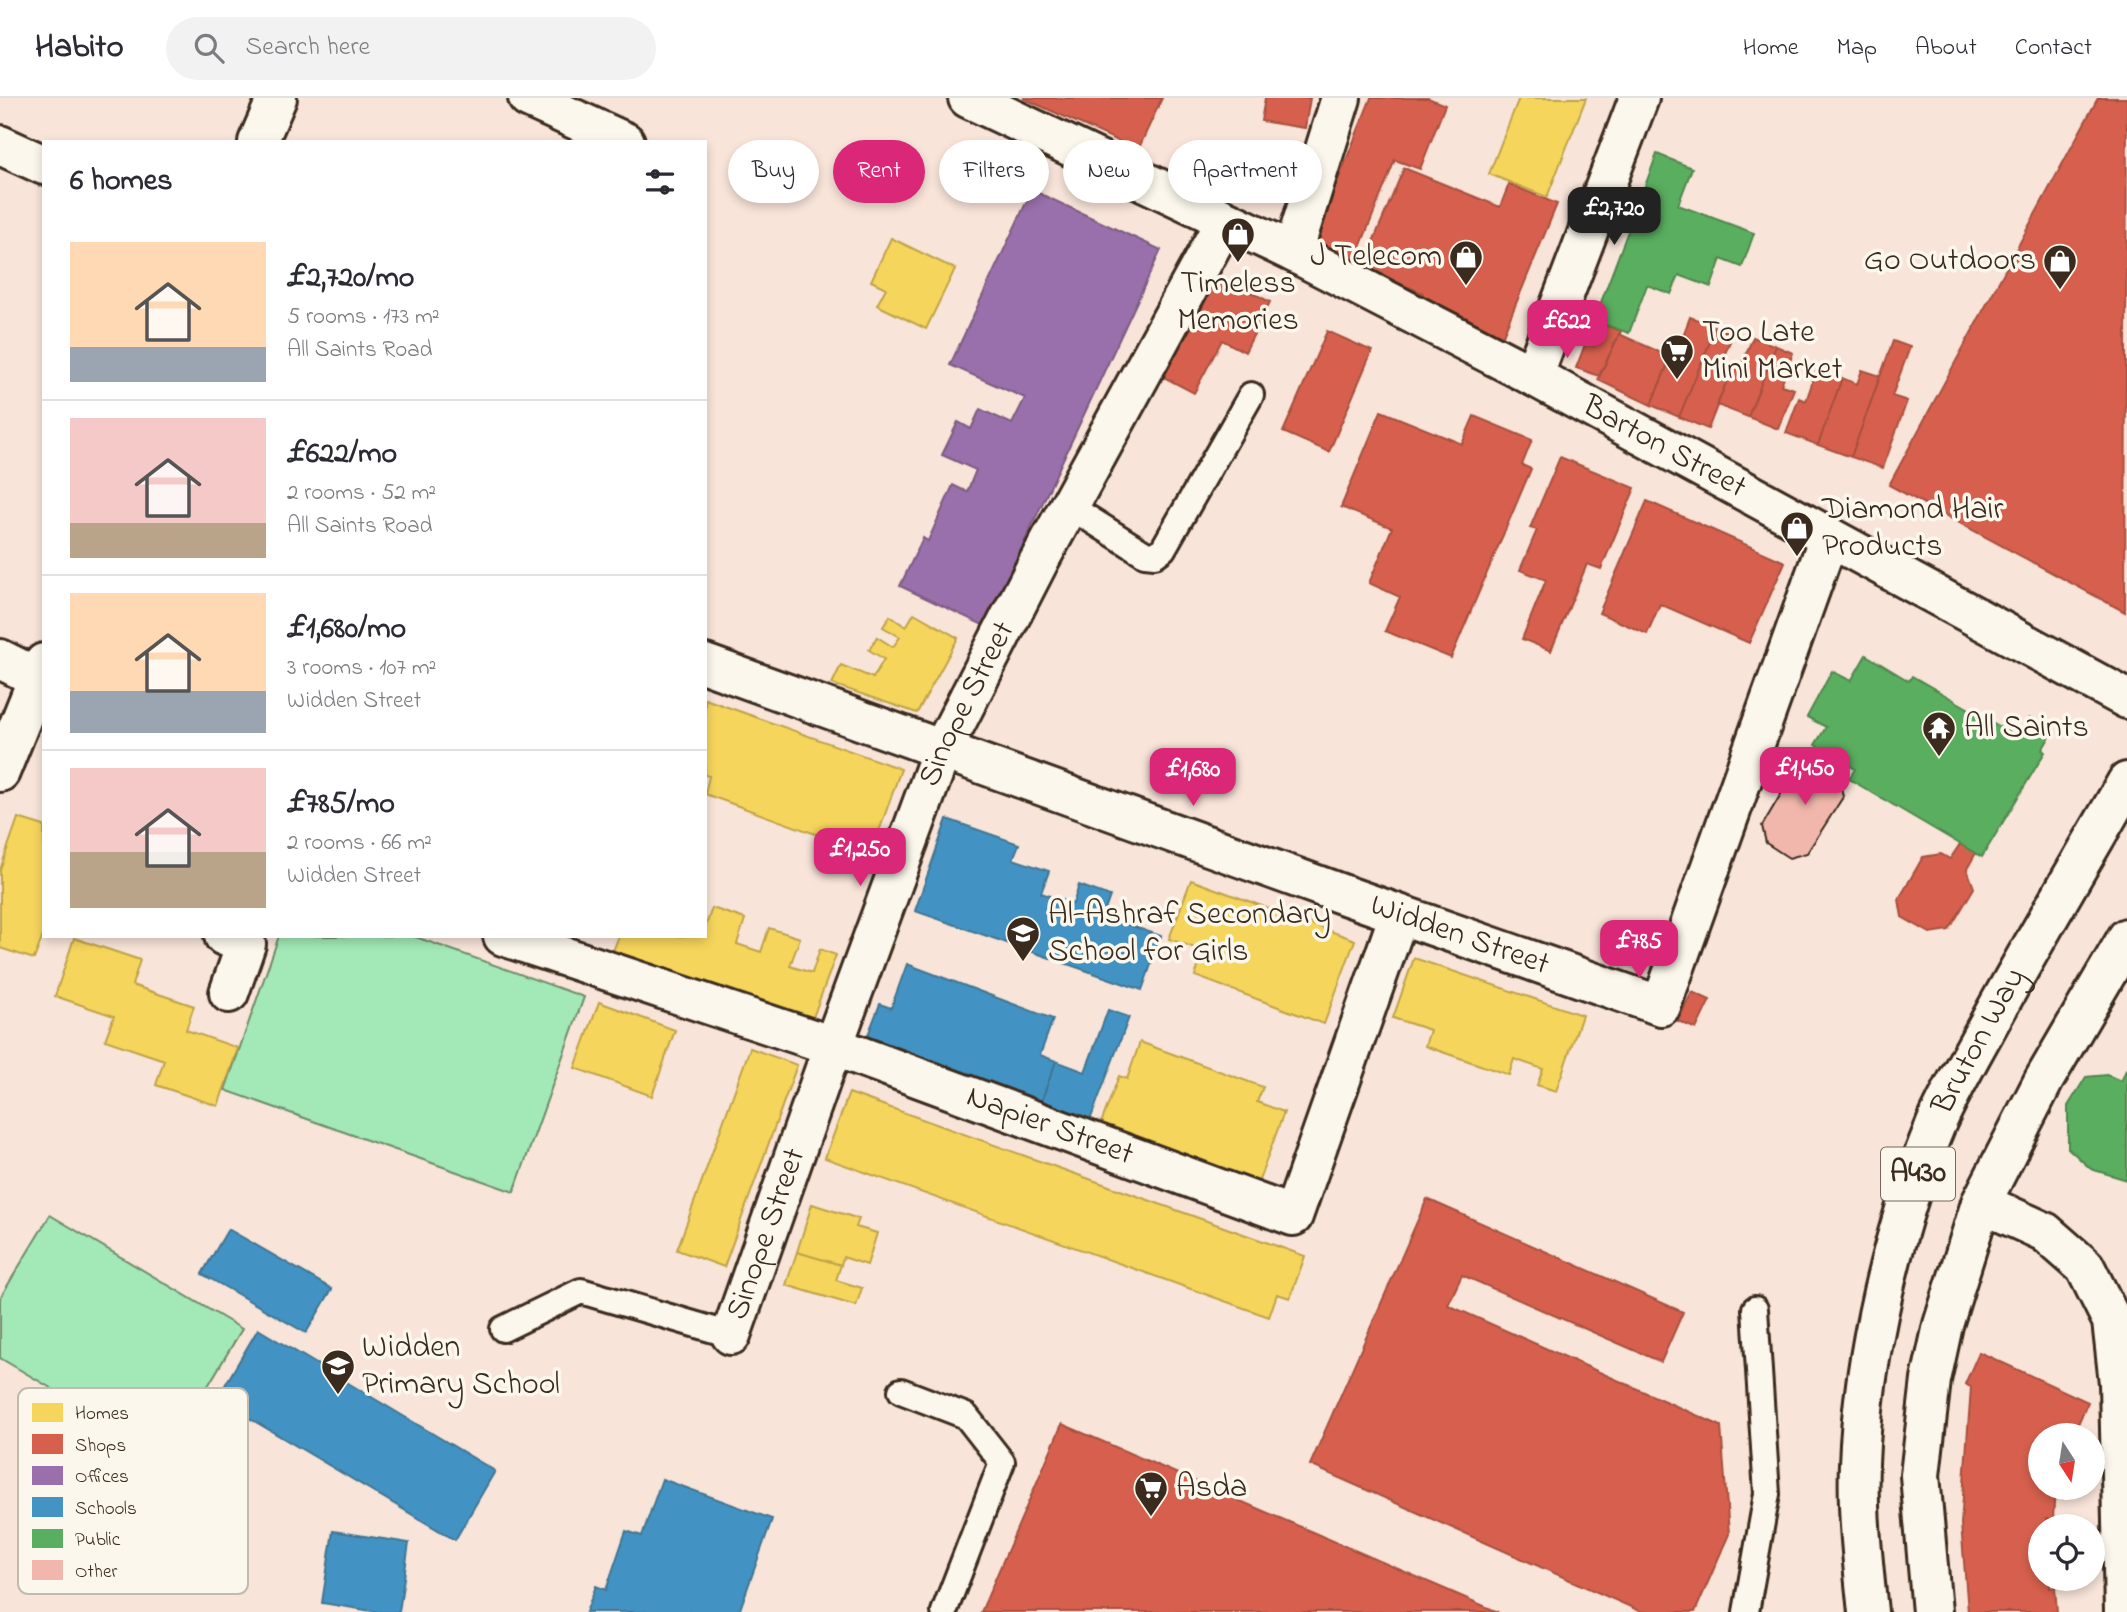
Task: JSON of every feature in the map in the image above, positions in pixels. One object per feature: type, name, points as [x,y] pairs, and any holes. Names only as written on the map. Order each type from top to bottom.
[{"type":"street","points":[[259,140],[278,98]]},
{"type":"street","points":[[528,98],[621,140]]},
{"type":"street","name":"Barton Street","points":[[968,98],[1293,252],[1533,376],[2127,699]]},
{"type":"street","points":[[1293,252],[1341,98]]},
{"type":"street","points":[[1533,376],[1640,98]]},
{"type":"street","points":[[0,145],[42,164]]},
{"type":"street","name":"Sinope Street","points":[[732,1335],[833,1046],[942,750],[1069,506],[1225,221]]},
{"type":"street","name":"Widden Street","points":[[707,664],[1399,915],[1661,1006],[1829,537]]},
{"type":"street","points":[[0,659],[41,671],[0,772]]},
{"type":"street","name":"Bruton Way","points":[[1868,1612],[1861,1550],[1859,1464],[1868,1378],[1884,1289],[1899,1232],[1936,1124],[1968,1060],[2127,782]]},
{"type":"street","name":"Napier Street","points":[[509,938],[833,1046],[1293,1216],[1399,915]]},
{"type":"street","points":[[229,993],[240,939]]},
{"type":"street","name":"A430","points":[[1932,1612],[1920,1475],[1931,1380],[1943,1325],[1981,1203],[2044,1080],[2127,939]]},
{"type":"street","points":[[1981,1203],[2045,1232],[2085,1267],[2112,1321],[2119,1383],[2124,1612]]},
{"type":"lane","points":[[1069,506],[1145,554],[1155,555],[1163,549],[1251,395]]},
{"type":"lane","points":[[503,1329],[581,1291],[732,1335]]},
{"type":"lane","points":[[1746,1612],[1768,1494],[1755,1309]]},
{"type":"lane","points":[[901,1391],[966,1416],[1002,1462],[944,1612]]},
{"type":"green space","points":[[278,938],[419,938],[584,997],[514,1192],[225,1090]]},
{"type":"green space","points":[[50,1215],[242,1329],[207,1388],[51,1388],[0,1358],[0,1298]]},
{"type":"building: Homes","points":[[1519,98],[1586,98],[1547,197],[1489,174]]},
{"type":"building: Homes","points":[[891,238],[955,269],[926,329],[877,305],[886,288],[871,281]]},
{"type":"building: Homes","points":[[914,613],[958,638],[917,713],[832,684],[841,665],[873,678],[884,659],[869,650],[877,637],[893,647],[900,637],[883,627],[890,616],[906,627]]},
{"type":"building: Homes","points":[[707,700],[901,769],[871,854],[707,795]]},
{"type":"building: Homes","points":[[18,818],[42,825],[42,938],[34,959],[0,948],[0,870]]},
{"type":"building: Homes","points":[[1191,880],[1355,940],[1324,1024],[1195,976],[1204,951],[1169,939]]},
{"type":"building: Homes","points":[[712,908],[745,919],[737,944],[761,952],[769,928],[800,938],[790,966],[812,973],[820,949],[836,955],[812,1020],[613,951],[618,938],[707,938],[707,922]]},
{"type":"building: Homes","points":[[74,938],[140,960],[132,985],[194,1006],[186,1030],[238,1048],[218,1106],[156,1085],[164,1060],[105,1040],[114,1016],[55,996]]},
{"type":"building: Homes","points":[[1414,958],[1582,1015],[1556,1091],[1537,1085],[1543,1069],[1514,1059],[1509,1075],[1425,1046],[1430,1030],[1393,1018]]},
{"type":"building: Homes","points":[[599,1002],[675,1030],[652,1096],[575,1068]]},
{"type":"building: Homes","points":[[1140,1042],[1263,1087],[1257,1102],[1284,1112],[1258,1183],[1100,1126],[1119,1076],[1127,1079]]},
{"type":"building: Homes","points":[[750,1048],[797,1065],[724,1267],[677,1250]]},
{"type":"building: Homes","points":[[849,1093],[1305,1256],[1290,1298],[1277,1294],[1269,1317],[825,1158]]},
{"type":"building: Homes","points":[[812,1204],[859,1219],[856,1227],[877,1233],[867,1265],[843,1257],[841,1265],[797,1252]]},
{"type":"building: Homes","points":[[797,1252],[841,1265],[836,1280],[862,1288],[856,1306],[786,1285]]},
{"type":"building: Shops","points":[[1023,98],[1162,98],[1143,140],[1116,140]]},
{"type":"building: Shops","points":[[1265,98],[1310,98],[1305,128],[1261,121]]},
{"type":"building: Shops","points":[[1371,98],[1428,98],[1445,105],[1420,169],[1395,160],[1353,265],[1303,245],[1320,203],[1328,205]]},
{"type":"building: Shops","name":"Go Outdoors","points":[[2098,98],[2127,98],[2125,612],[1889,485]]},
{"type":"building: Shops","points":[[1404,168],[1500,207],[1509,184],[1557,204],[1499,345],[1416,311],[1423,293],[1362,268]]},
{"type":"building: Shops","points":[[1213,272],[1270,302],[1245,352],[1222,340],[1194,393],[1160,375]]},
{"type":"building: Shops","name":"Too Late Mini Market","points":[[1690,317],[1716,327],[1679,417],[1651,405],[1671,356],[1675,357]]},
{"type":"building: Shops","points":[[1594,321],[1621,331],[1599,376],[1576,368]]},
{"type":"building: Shops","points":[[1716,327],[1733,334],[1717,373],[1728,378],[1708,429],[1679,417]]},
{"type":"building: Shops","points":[[1327,331],[1372,351],[1329,452],[1283,432]]},
{"type":"building: Shops","points":[[1619,334],[1671,357],[1651,405],[1598,380]]},
{"type":"building: Shops","points":[[1753,337],[1776,346],[1748,417],[1717,405],[1733,366],[1740,368]]},
{"type":"building: Shops","points":[[1893,341],[1910,347],[1892,396],[1907,401],[1883,468],[1851,457]]},
{"type":"building: Shops","points":[[1776,346],[1793,353],[1781,385],[1794,389],[1778,429],[1748,417]]},
{"type":"building: Shops","points":[[1817,369],[1842,378],[1818,445],[1786,433],[1799,398],[1806,401]]},
{"type":"building: Shops","points":[[1862,370],[1880,376],[1851,457],[1818,445],[1842,378],[1857,384]]},
{"type":"building: Shops","points":[[1381,411],[1462,444],[1474,416],[1532,440],[1522,465],[1531,469],[1451,658],[1385,631],[1400,597],[1369,583],[1392,528],[1341,507]]},
{"type":"building: Shops","points":[[1560,457],[1635,488],[1601,569],[1587,564],[1551,651],[1522,639],[1546,580],[1520,570],[1537,530],[1530,528]]},
{"type":"building: Shops","points":[[1647,501],[1785,562],[1749,643],[1660,604],[1647,634],[1599,613]]},
{"type":"building: Shops","points":[[1960,844],[1976,853],[1967,869],[1974,888],[1949,930],[1930,933],[1902,917],[1899,899],[1923,857],[1941,854],[1950,859]]},
{"type":"building: Shops","points":[[1692,992],[1710,1000],[1696,1029],[1678,1021]]},
{"type":"building: Shops","points":[[1427,1199],[1683,1312],[1661,1362],[1462,1275],[1448,1305],[1721,1426],[1729,1534],[1695,1612],[1642,1612],[1310,1465]]},
{"type":"building: Shops","points":[[1979,1352],[2088,1402],[2078,1423],[2028,1423],[2028,1500],[2054,1500],[2053,1514],[2028,1514],[2028,1591],[2055,1591],[2057,1612],[1968,1612],[1961,1524],[1971,1387],[1965,1384]]},
{"type":"building: Shops","name":"Asda","points":[[1062,1424],[1498,1612],[981,1612]]},
{"type":"building: Offices","points":[[1049,198],[1161,250],[985,626],[900,586],[923,538],[928,541],[953,485],[967,492],[976,470],[942,455],[958,422],[971,429],[980,409],[1012,424],[1025,398],[950,365],[1026,203],[1049,203]]},
{"type":"building: Schools","points":[[947,819],[1019,844],[1013,859],[1049,871],[1041,893],[1073,904],[1079,885],[1110,896],[1103,916],[1161,936],[1142,990],[915,911]]},
{"type":"building: Schools","points":[[907,964],[1053,1019],[1040,1055],[1056,1061],[1040,1105],[866,1040],[880,1004],[891,1008]]},
{"type":"building: Schools","points":[[1108,1010],[1129,1017],[1089,1123],[1040,1105],[1056,1061],[1085,1072]]},
{"type":"building: Schools","points":[[228,1229],[332,1289],[306,1333],[202,1274]]},
{"type":"building: Schools","points":[[258,1329],[495,1471],[455,1540],[248,1417],[248,1388],[223,1388]]},
{"type":"building: Schools","points":[[662,1479],[772,1519],[739,1612],[586,1612],[596,1586],[606,1590],[626,1531],[642,1536]]},
{"type":"building: Schools","points":[[333,1531],[409,1543],[399,1612],[378,1612],[322,1603]]},
{"type":"building: Public","points":[[1657,154],[1692,168],[1678,205],[1754,233],[1742,267],[1721,259],[1711,287],[1679,275],[1671,294],[1647,285],[1629,333],[1594,321]]},
{"type":"building: Public","name":"All Saints","points":[[1866,655],[1909,681],[1912,676],[2018,737],[2030,718],[2053,731],[2042,750],[2045,752],[1982,857],[1849,779],[1855,769],[1815,745],[1826,727],[1807,717],[1832,671],[1851,681]]},
{"type":"building: Public","points":[[2127,1068],[2127,1180],[2091,1169],[2068,1148],[2068,1106],[2086,1077],[2107,1075],[2121,1081]]},
{"type":"building: Other","points":[[1826,753],[1846,763],[1839,776],[1843,797],[1807,853],[1789,858],[1766,843],[1762,826],[1797,767],[1814,763],[1819,766]]},
{"type":"place","name":"Timeless Memories","points":[[1238,264]]},
{"type":"place","name":"J Telecom","points":[[1466,287]]},
{"type":"place","name":"Go Outdoors","points":[[2060,291]]},
{"type":"place","name":"Too Late Mini Market","points":[[1677,381]]},
{"type":"place","name":"Diamond Hair Products","points":[[1797,558]]},
{"type":"place","name":"All Saints","points":[[1939,758]]},
{"type":"place","name":"Al-Ashraf Secondary School for Girls","points":[[1023,963]]},
{"type":"place","name":"Widden Primary School","points":[[338,1396]]},
{"type":"place","name":"Asda","points":[[1151,1518]]}]
